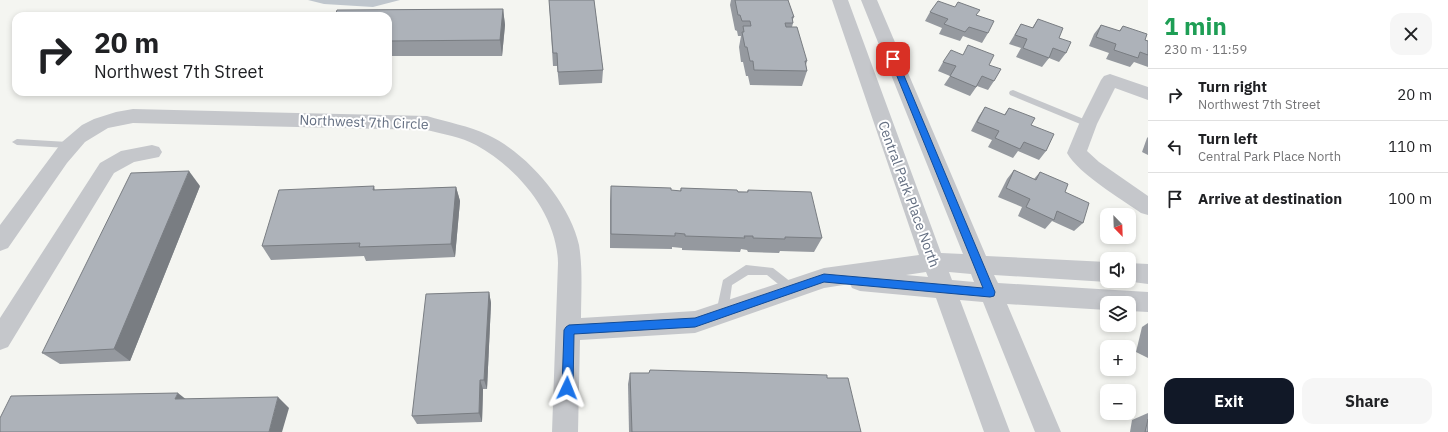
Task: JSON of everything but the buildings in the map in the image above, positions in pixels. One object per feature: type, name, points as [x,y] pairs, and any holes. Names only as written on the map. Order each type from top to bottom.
[{"type":"street","name":"Central Park Place North","points":[[840,0],[933,262],[997,432]]},
{"type":"street","points":[[870,0],[977,264],[1048,432]]},
{"type":"street","points":[[1148,94],[1110,80],[1088,124],[1077,153],[1092,167],[1148,208]]},
{"type":"street","name":"Northwest 7th Circle","points":[[0,242],[68,145],[82,134],[104,121],[133,116],[427,123],[456,130],[483,140],[509,158],[544,196],[564,232],[569,255],[569,330],[566,432]]},
{"type":"street","points":[[0,338],[107,168],[118,160],[133,155],[152,152]]},
{"type":"street","points":[[569,330],[695,322],[824,278],[933,262],[1100,272]]},
{"type":"street","points":[[1136,273],[1148,274]]},
{"type":"street","points":[[824,278],[990,292],[1148,302]]},
{"type":"lane","points":[[1013,93],[1088,124]]},
{"type":"lane","points":[[17,142],[68,145]]},
{"type":"lane","points":[[722,313],[727,283],[746,270],[769,271],[792,289]]},
{"type":"shaded area","points":[[308,0],[400,0],[373,7],[324,4]]},
{"type":"route","points":[[567,388],[569,330],[695,322],[824,278],[990,292],[977,264],[893,59]]}]
